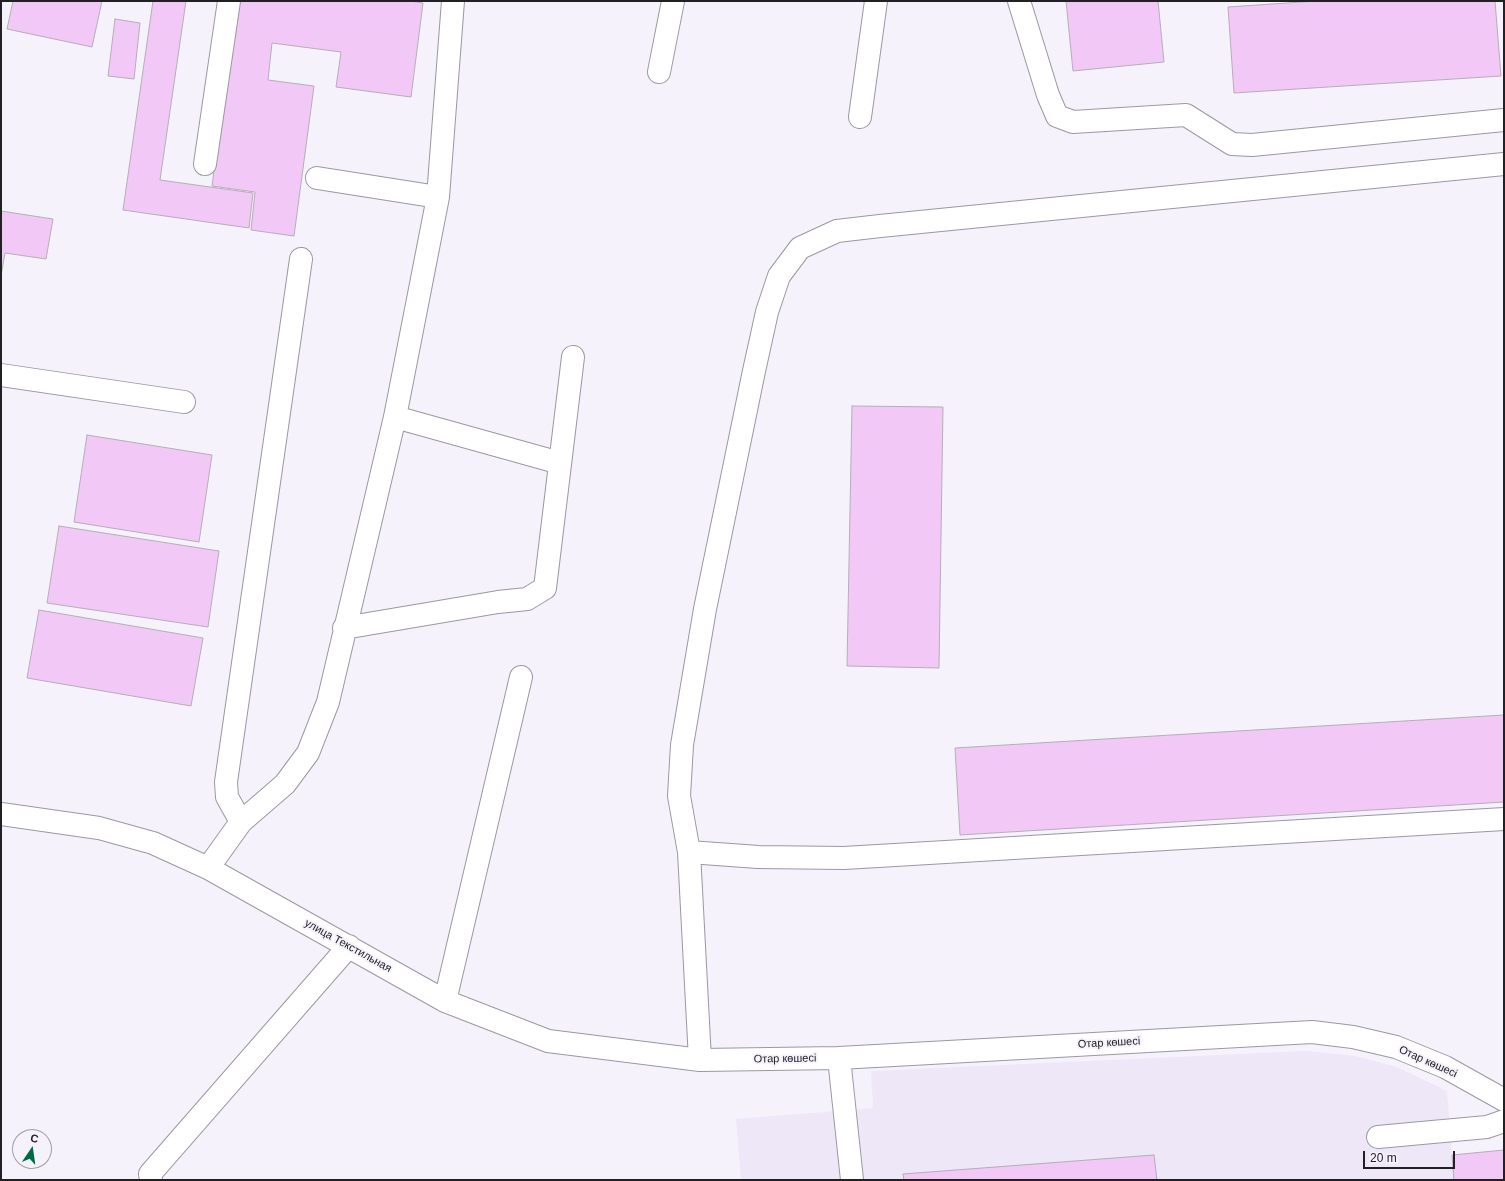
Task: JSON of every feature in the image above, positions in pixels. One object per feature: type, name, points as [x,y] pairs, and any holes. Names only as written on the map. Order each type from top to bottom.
[{"type":"street","points":[[205,164],[229,1]]},
{"type":"street","points":[[208,868],[241,822],[285,784],[308,753],[328,702],[344,628],[395,417],[438,197],[453,1]]},
{"type":"street","points":[[659,72],[673,1]]},
{"type":"street","points":[[860,117],[876,1]]},
{"type":"street","points":[[1019,1],[1048,96],[1057,116],[1073,122],[1186,115],[1232,144],[1252,145],[1504,120]]},
{"type":"street","points":[[700,1060],[689,852],[679,796],[682,745],[705,610],[767,312],[779,276],[800,248],[837,232],[880,226],[1504,164]]},
{"type":"street","points":[[317,178],[438,197]]},
{"type":"street","points":[[241,822],[227,797],[226,782],[301,259]]},
{"type":"street","points":[[344,628],[498,602],[527,599],[545,588],[573,357]]},
{"type":"street","points":[[1,375],[184,402]]},
{"type":"street","points":[[395,417],[560,463]]},
{"type":"street","points":[[445,1001],[521,677]]},
{"type":"street","name":"улица Текстильная","points":[[1,814],[100,828],[153,843],[208,868],[445,1001],[548,1041],[700,1060]]},
{"type":"street","points":[[689,852],[758,857],[844,858],[1504,819]]},
{"type":"street","points":[[151,1180],[150,1174],[349,946]]},
{"type":"street","name":"Отар көшесі","points":[[700,1060],[839,1058],[1312,1032],[1353,1036],[1396,1047],[1445,1067],[1504,1100]]},
{"type":"street","points":[[839,1058],[848,1180]]},
{"type":"street","points":[[1378,1137],[1487,1127],[1504,1121]]},
{"type":"shaded area","points":[[1306,1051],[1356,1056],[1397,1067],[1447,1091],[1452,1155],[1504,1150],[1504,1180],[741,1180],[736,1119],[873,1108],[871,1071]]},
{"type":"building","points":[[13,1],[102,1],[92,47],[7,29]]},
{"type":"building","points":[[153,1],[186,1],[160,180],[253,193],[249,228],[123,210]]},
{"type":"building","points":[[236,1],[411,1],[423,3],[411,97],[336,87],[341,52],[272,43],[268,80],[314,86],[294,236],[251,230],[255,192],[212,186]]},
{"type":"building","points":[[1066,1],[1158,1],[1164,62],[1073,71]]},
{"type":"building","points":[[1316,1],[1495,1],[1501,76],[1234,93],[1228,7]]},
{"type":"building","points":[[115,19],[140,23],[134,79],[108,76]]},
{"type":"building","points":[[1,211],[53,219],[46,259],[5,253],[1,276]]},
{"type":"building","points":[[852,406],[943,407],[939,668],[847,666]]},
{"type":"building","points":[[87,435],[212,455],[199,542],[74,522]]},
{"type":"building","points":[[59,526],[219,551],[208,627],[47,603]]},
{"type":"building","points":[[39,610],[203,638],[191,706],[27,678]]},
{"type":"building","points":[[1504,715],[1504,802],[960,835],[955,748]]},
{"type":"building","points":[[1504,1150],[1504,1180],[1454,1180],[1452,1155]]},
{"type":"building","points":[[1154,1155],[1157,1180],[904,1180],[903,1174]]}]
